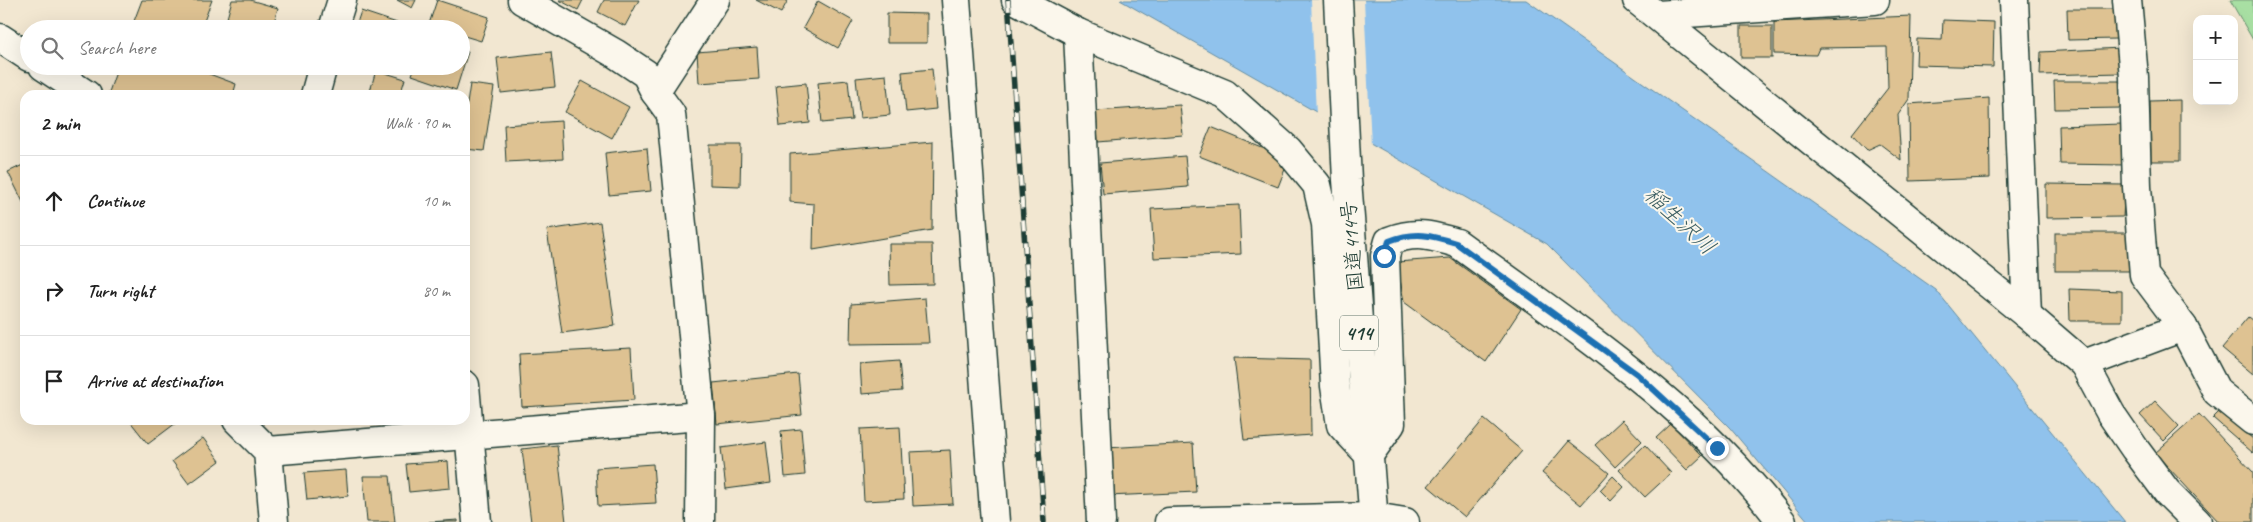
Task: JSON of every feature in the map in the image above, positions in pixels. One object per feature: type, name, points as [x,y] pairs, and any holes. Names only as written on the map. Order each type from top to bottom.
[{"type":"main road","points":[[336,20],[342,0]]},
{"type":"main road","points":[[522,0],[616,54],[646,74],[655,92],[671,114],[701,416],[700,522]]},
{"type":"main road","points":[[655,92],[715,0]]},
{"type":"main road","points":[[956,0],[995,522]]},
{"type":"main road","points":[[1016,0],[1078,33],[1225,94],[1288,150],[1317,185],[1326,224],[1335,386],[1341,425],[1369,456],[1391,424],[1384,256],[1389,241],[1405,235],[1429,234],[1456,243],[1637,374],[1717,448],[1782,522]]},
{"type":"main road","name":"国道414号","points":[[1338,0],[1345,144],[1374,520]]},
{"type":"main road","points":[[1647,8],[1874,0]]},
{"type":"main road","points":[[2014,0],[2027,315]]},
{"type":"main road","points":[[2127,0],[2134,77],[2137,187],[2144,275],[2183,327],[2217,392],[2253,421]]},
{"type":"main road","points":[[1647,8],[2027,315],[2084,364],[2111,414],[2125,435],[2167,492],[2197,522]]},
{"type":"main road","points":[[1078,33],[1101,522]]},
{"type":"main road","points":[[0,38],[20,51]]},
{"type":"main road","points":[[57,75],[79,90]]},
{"type":"main road","points":[[316,90],[321,75]]},
{"type":"main road","points":[[2084,364],[2183,327]]},
{"type":"main road","points":[[268,451],[701,416]]},
{"type":"main road","points":[[242,425],[268,451],[274,522]]},
{"type":"main road","points":[[469,425],[477,522]]},
{"type":"main road","points":[[1169,522],[1374,520],[1405,522]]},
{"type":"green space","points":[[2230,0],[2253,0],[2253,40]]},
{"type":"water","name":"稲生沢川","points":[[1120,0],[1526,0],[1936,290],[2125,522],[1809,522],[1730,428],[1547,244]]},
{"type":"pier","points":[[1311,0],[1364,0],[1371,146],[1316,115]]},
{"type":"building","points":[[142,0],[212,0],[204,20],[134,20]]},
{"type":"building","points":[[232,0],[250,0],[278,8],[275,20],[226,20]]},
{"type":"building","points":[[397,0],[416,0],[412,8]]},
{"type":"building","points":[[437,0],[489,17],[481,41],[470,38],[470,20],[430,20]]},
{"type":"building","points":[[559,0],[583,0],[578,10]]},
{"type":"building","points":[[604,0],[639,0],[625,26],[598,12]]},
{"type":"building","points":[[756,0],[788,0],[781,13]]},
{"type":"building","points":[[818,1],[853,21],[838,48],[803,28]]},
{"type":"building","points":[[2067,9],[2116,9],[2116,39],[2068,40]]},
{"type":"building","points":[[361,11],[388,20],[358,20]]},
{"type":"building","points":[[887,13],[927,14],[927,43],[887,43]]},
{"type":"building","points":[[1911,16],[1909,99],[1898,115],[1901,160],[1880,144],[1867,150],[1852,134],[1888,88],[1887,47],[1819,48],[1816,55],[1774,54],[1774,22]]},
{"type":"building","points":[[1943,20],[1994,22],[1993,67],[1916,65],[1917,39],[1942,40]]},
{"type":"building","points":[[1741,26],[1772,26],[1772,58],[1741,58]]},
{"type":"building","points":[[757,47],[759,79],[699,83],[697,52]]},
{"type":"building","points":[[2121,48],[2121,73],[2040,75],[2041,52]]},
{"type":"building","points":[[551,52],[555,87],[501,93],[497,58]]},
{"type":"building","points":[[932,69],[936,109],[906,112],[902,72]]},
{"type":"building","points":[[115,75],[212,75],[236,84],[234,90],[110,90]]},
{"type":"building","points":[[375,75],[392,75],[405,79],[402,90],[370,90]]},
{"type":"building","points":[[412,75],[461,75],[456,90]]},
{"type":"building","points":[[886,75],[890,115],[860,118],[856,78]]},
{"type":"building","points":[[848,80],[852,120],[822,123],[818,83]]},
{"type":"building","points":[[582,81],[629,107],[612,138],[565,112]]},
{"type":"building","points":[[2054,81],[2123,81],[2123,108],[2055,109]]},
{"type":"building","points":[[806,83],[810,123],[780,126],[776,86]]},
{"type":"building","points":[[470,84],[494,87],[484,151],[470,150]]},
{"type":"building","points":[[1989,98],[1990,178],[1910,181],[1909,104]]},
{"type":"building","points":[[2180,100],[2180,161],[2151,161],[2150,101]]},
{"type":"building","points":[[1180,105],[1183,135],[1098,142],[1096,111]]},
{"type":"building","points":[[561,121],[563,159],[506,162],[504,125]]},
{"type":"building","points":[[2122,124],[2126,165],[2060,164],[2059,126]]},
{"type":"building","points":[[1211,127],[1289,159],[1278,187],[1199,156]]},
{"type":"building","points":[[933,142],[932,230],[813,250],[814,204],[790,202],[790,154]]},
{"type":"building","points":[[710,145],[741,145],[740,186],[710,185]]},
{"type":"building","points":[[647,148],[651,191],[609,195],[605,153]]},
{"type":"building","points":[[1185,156],[1188,187],[1103,194],[1100,163]]},
{"type":"building","points":[[20,166],[20,196],[8,172]]},
{"type":"building","points":[[2046,184],[2125,185],[2123,217],[2046,218]]},
{"type":"building","points":[[1239,205],[1241,254],[1154,258],[1151,209]]},
{"type":"building","points":[[600,222],[615,326],[562,333],[547,230]]},
{"type":"building","points":[[2055,233],[2130,233],[2130,271],[2055,271]]},
{"type":"building","points":[[889,244],[932,244],[933,284],[890,285]]},
{"type":"building","points":[[1450,258],[1521,309],[1486,362],[1404,302],[1397,262]]},
{"type":"building","points":[[2069,289],[2122,291],[2122,321],[2070,321]]},
{"type":"building","points":[[925,298],[929,343],[850,344],[851,304]]},
{"type":"building","points":[[2248,317],[2253,321],[2253,374],[2222,348]]},
{"type":"building","points":[[631,348],[634,400],[522,407],[519,354]]},
{"type":"building","points":[[1234,358],[1310,360],[1311,435],[1244,440]]},
{"type":"building","points":[[899,361],[902,391],[862,394],[860,364]]},
{"type":"building","points":[[798,374],[802,415],[717,424],[713,383]]},
{"type":"building","points":[[2155,401],[2179,426],[2164,441],[2140,415]]},
{"type":"building","points":[[2220,411],[2253,439],[2253,453],[2213,418]]},
{"type":"building","points":[[2199,414],[2253,472],[2253,522],[2219,522],[2155,453]]},
{"type":"building","points":[[1484,419],[1522,451],[1465,517],[1428,486]]},
{"type":"building","points":[[1622,420],[1642,441],[1615,467],[1595,445]]},
{"type":"building","points":[[1671,424],[1702,456],[1687,470],[1656,438]]},
{"type":"building","points":[[133,425],[173,425],[148,444]]},
{"type":"building","points":[[900,427],[904,499],[864,501],[860,429]]},
{"type":"building","points":[[801,429],[805,475],[785,477],[781,431]]},
{"type":"building","points":[[203,438],[220,461],[189,484],[172,461]]},
{"type":"building","points":[[1569,441],[1609,473],[1581,505],[1542,473]]},
{"type":"building","points":[[766,442],[771,483],[726,489],[721,448]]},
{"type":"building","points":[[1193,443],[1196,492],[1108,496],[1106,448]]},
{"type":"building","points":[[557,445],[566,522],[531,522],[522,449]]},
{"type":"building","points":[[1645,445],[1671,473],[1645,497],[1619,470]]},
{"type":"building","points":[[950,450],[953,504],[913,506],[910,452]]},
{"type":"building","points":[[448,461],[450,488],[409,492],[406,464]]},
{"type":"building","points":[[653,464],[656,503],[598,506],[596,468]]},
{"type":"building","points":[[346,470],[348,496],[307,500],[304,473]]},
{"type":"building","points":[[363,476],[390,476],[395,522],[367,522]]},
{"type":"building","points":[[1613,476],[1624,487],[1611,501],[1600,490]]},
{"type":"building","points":[[458,520],[458,522],[429,522]]},
{"type":"railway","points":[[1008,0],[1044,522]]},
{"type":"route","points":[[1384,256],[1389,241],[1405,235],[1429,234],[1456,243],[1637,374],[1717,448]]}]
